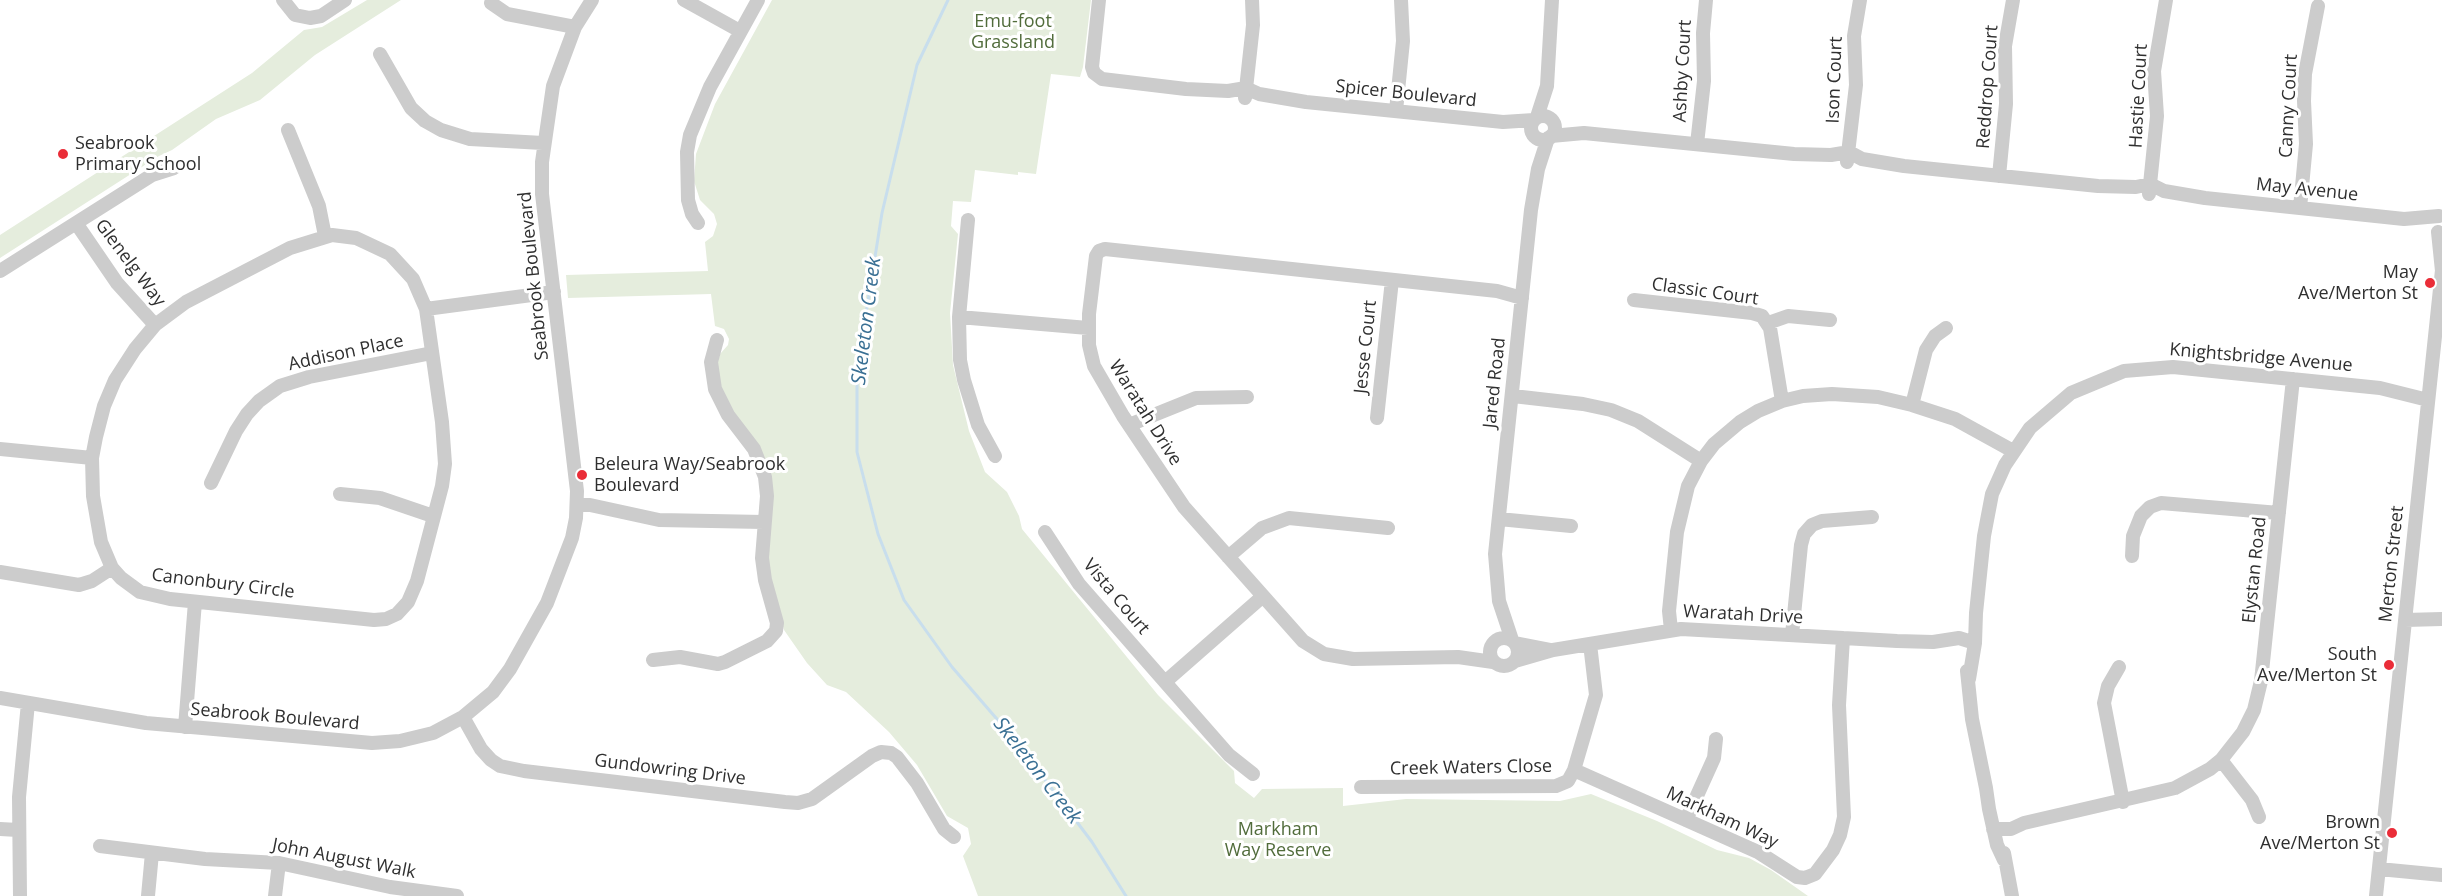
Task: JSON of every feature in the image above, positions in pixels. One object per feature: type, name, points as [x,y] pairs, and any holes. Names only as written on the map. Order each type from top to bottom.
[{"type":"street","points":[[283,0],[295,15],[310,18],[321,16],[345,0]]},
{"type":"street","name":"Seabrook Boulevard","points":[[0,698],[129,721],[392,743],[423,736],[463,717],[493,692],[547,603],[574,528],[577,505],[542,194],[543,143],[553,86],[576,27],[592,0]]},
{"type":"street","points":[[684,0],[740,31]]},
{"type":"street","points":[[698,223],[692,214],[688,200],[687,152],[690,135],[710,87],[758,0]]},
{"type":"street","name":"Spicer Boulevard","points":[[1099,0],[1092,67],[1096,76],[1105,80],[1258,94],[1306,102],[1697,144]]},
{"type":"street","points":[[1246,93],[1253,26],[1252,0]]},
{"type":"street","points":[[1396,111],[1403,40],[1401,0]]},
{"type":"street","points":[[1543,128],[1551,43],[1552,0]]},
{"type":"street","name":"Ashby Court","points":[[1697,144],[1704,81],[1702,33],[1706,0]]},
{"type":"street","name":"Ison Court","points":[[1848,157],[1856,85],[1854,36],[1860,0]]},
{"type":"street","name":"Reddrop Court","points":[[1998,176],[2006,104],[2004,56],[2013,0]]},
{"type":"street","name":"Hastie Court","points":[[2149,189],[2157,116],[2154,71],[2166,0]]},
{"type":"street","points":[[491,3],[507,14],[576,27]]},
{"type":"street","name":"Canny Court","points":[[2300,208],[2306,144],[2305,74],[2318,6]]},
{"type":"street","points":[[380,54],[411,108],[425,121],[441,130],[470,140],[543,143]]},
{"type":"street","name":"Jared Road","points":[[1492,644],[1498,601],[1495,562],[1499,519],[1531,210],[1538,170],[1537,147],[1543,128]]},
{"type":"street","points":[[288,130],[320,206],[325,236]]},
{"type":"street","name":"May Avenue","points":[[1697,144],[1794,154],[1833,164],[1848,157],[1865,168],[1904,166],[2098,186],[2136,187],[2205,198],[2440,222]]},
{"type":"street","points":[[0,271],[152,175],[174,168]]},
{"type":"street","points":[[968,220],[959,317],[960,360],[978,425],[995,456]]},
{"type":"street","name":"Merton Street","points":[[2376,896],[2442,271],[2440,222]]},
{"type":"street","name":"Glenelg Way","points":[[76,223],[117,283],[155,325]]},
{"type":"street","name":"Canonbury Circle","points":[[325,236],[356,238],[390,254],[414,279],[426,309],[445,464],[442,486],[414,590],[404,608],[392,617],[374,620],[154,597],[140,592],[112,568],[104,552],[99,529],[92,483],[92,458],[107,396],[135,349],[155,325],[210,288],[290,248],[325,236]]},
{"type":"street","name":"Waratah Drive","points":[[1493,662],[1458,657],[1353,659],[1324,654],[1303,641],[1180,501],[1105,388],[1094,366],[1088,328],[1095,260],[1099,251],[1105,249],[1522,294]]},
{"type":"street","name":"Jesse Court","points":[[1377,418],[1392,280]]},
{"type":"street","points":[[426,309],[554,292]]},
{"type":"street","name":"Classic Court","points":[[1634,300],[1762,316],[1768,323],[1782,401]]},
{"type":"street","name":"Classic Court","points":[[1768,323],[1788,316],[1830,320]]},
{"type":"street","points":[[959,317],[1088,328]]},
{"type":"street","points":[[1912,405],[1926,350],[1935,336],[1946,328]]},
{"type":"street","points":[[653,660],[674,657],[718,664],[725,663],[767,641],[776,631],[777,623],[764,569],[764,522],[767,496],[761,464],[749,442],[723,407],[712,382],[711,362],[717,340]]},
{"type":"street","name":"Addison Place","points":[[211,483],[236,430],[247,414],[259,400],[280,386],[309,377],[432,353]]},
{"type":"street","name":"Knightsbridge Avenue","points":[[2012,896],[1972,719],[1969,679],[1971,645],[1988,512],[1997,482],[2013,451],[2030,428],[2064,398],[2088,384],[2124,371],[2173,367],[2379,388],[2428,400]]},
{"type":"street","name":"Elystan Road","points":[[1998,828],[2123,802],[2175,788],[2199,777],[2221,760],[2246,727],[2259,695],[2293,379]]},
{"type":"street","name":"Knightsbridge Avenue","points":[[2379,388],[2429,385]]},
{"type":"street","points":[[1671,630],[1669,611],[1678,522],[1688,486],[1701,461],[1723,436],[1758,411],[1782,401],[1803,396],[1838,394],[1878,397],[1955,419],[2013,451]]},
{"type":"street","points":[[1512,396],[1583,404],[1611,410],[1638,421],[1701,461]]},
{"type":"street","points":[[1129,425],[1196,398],[1247,397]]},
{"type":"street","points":[[0,448],[92,458]]},
{"type":"street","points":[[340,494],[380,498],[433,516]]},
{"type":"street","points":[[2133,556],[2133,536],[2141,516],[2150,507],[2161,503],[2175,502],[2279,513]]},
{"type":"street","points":[[577,505],[659,520],[764,522]]},
{"type":"street","points":[[1792,635],[1804,534],[1812,525],[1822,520],[1872,517]]},
{"type":"street","points":[[1228,556],[1262,528],[1289,519],[1388,528]]},
{"type":"street","points":[[1499,519],[1571,526]]},
{"type":"street","name":"Vista Court","points":[[1045,532],[1079,585],[1229,755],[1253,774]]},
{"type":"street","points":[[0,572],[79,585],[92,581],[112,568]]},
{"type":"street","points":[[1165,682],[1262,597]]},
{"type":"street","name":"Jared Road","points":[[1498,601],[1513,641]]},
{"type":"street","points":[[184,727],[195,602]]},
{"type":"street","points":[[2405,614],[2441,618]]},
{"type":"street","name":"Waratah Drive","points":[[1515,661],[1553,650],[1671,630],[1702,629],[1971,645]]},
{"type":"street","points":[[1500,638],[1513,641],[1518,654],[1515,661],[1505,666],[1493,662],[1490,654],[1492,644],[1500,638]]},
{"type":"street","name":"Markham Way","points":[[1574,770],[1767,857],[1797,877],[1809,878],[1818,870],[1837,842],[1844,817],[1839,705],[1843,638]]},
{"type":"street","name":"Waratah Drive","points":[[1513,641],[1553,650]]},
{"type":"street","name":"Waratah Drive","points":[[1458,657],[1492,644]]},
{"type":"street","points":[[1574,770],[1596,695],[1590,644]]},
{"type":"street","points":[[2119,667],[2108,686],[2104,703],[2123,802]]},
{"type":"street","points":[[20,896],[19,797],[32,704]]},
{"type":"street","name":"Gundowring Drive","points":[[463,717],[481,749],[491,760],[500,765],[524,771],[785,802],[798,803],[816,798],[872,756],[884,752],[897,757],[917,783],[944,829],[954,837]]},
{"type":"street","points":[[1686,820],[1714,758],[1716,740]]},
{"type":"street","points":[[2221,760],[2252,800],[2259,817]]},
{"type":"street","name":"Creek Waters Close","points":[[1361,787],[1556,786],[1568,781],[1574,770]]},
{"type":"street","points":[[0,829],[18,830]]},
{"type":"street","name":"John August Walk","points":[[100,846],[205,859],[279,863],[390,887],[457,896]]},
{"type":"street","points":[[148,896],[152,853]]},
{"type":"street","points":[[275,896],[279,863]]},
{"type":"street","points":[[2379,868],[2442,875]]},
{"type":"green space","points":[[367,0],[401,0],[315,55],[260,100],[216,119],[172,150],[159,156],[0,258],[0,235],[252,73],[304,30],[322,27]]},
{"type":"green space","points":[[772,0],[1091,0],[1080,77],[1051,74],[1036,174],[1018,172],[1018,175],[975,170],[971,202],[953,201],[951,226],[958,234],[950,313],[953,365],[969,431],[985,472],[1007,492],[1019,516],[1022,529],[1158,695],[1234,771],[1235,783],[1254,798],[1262,789],[1343,788],[1343,806],[1406,799],[1560,801],[1591,794],[1657,821],[1717,850],[1749,858],[1771,870],[1808,896],[978,896],[963,856],[971,844],[968,828],[947,816],[917,765],[889,732],[846,692],[827,685],[807,663],[784,630],[768,568],[771,498],[724,399],[716,369],[720,354],[728,345],[729,339],[724,329],[715,326],[711,294],[568,298],[566,275],[708,271],[705,242],[713,236],[717,224],[714,214],[700,200],[694,181],[696,154],[715,104]]},
{"type":"waterway","name":"Skeleton Creek","points":[[948,0],[917,65],[882,213],[857,370],[857,452],[878,534],[904,600],[952,667],[1015,740],[1092,842],[1126,896]]},
{"type":"place","name":"Seabrook Primary School","points":[[63,154]]},
{"type":"place","name":"May Ave/Merton St","points":[[2430,283]]},
{"type":"place","name":"Beleura Way/Seabrook Boulevard","points":[[582,475]]},
{"type":"place","name":"South Ave/Merton St","points":[[2389,665]]},
{"type":"place","name":"Brown Ave/Merton St","points":[[2392,833]]},
{"type":"park label","name":"Emu-foot Grassland","points":[[1013,32]]},
{"type":"park label","name":"Markham Way Reserve","points":[[1278,840]]}]
